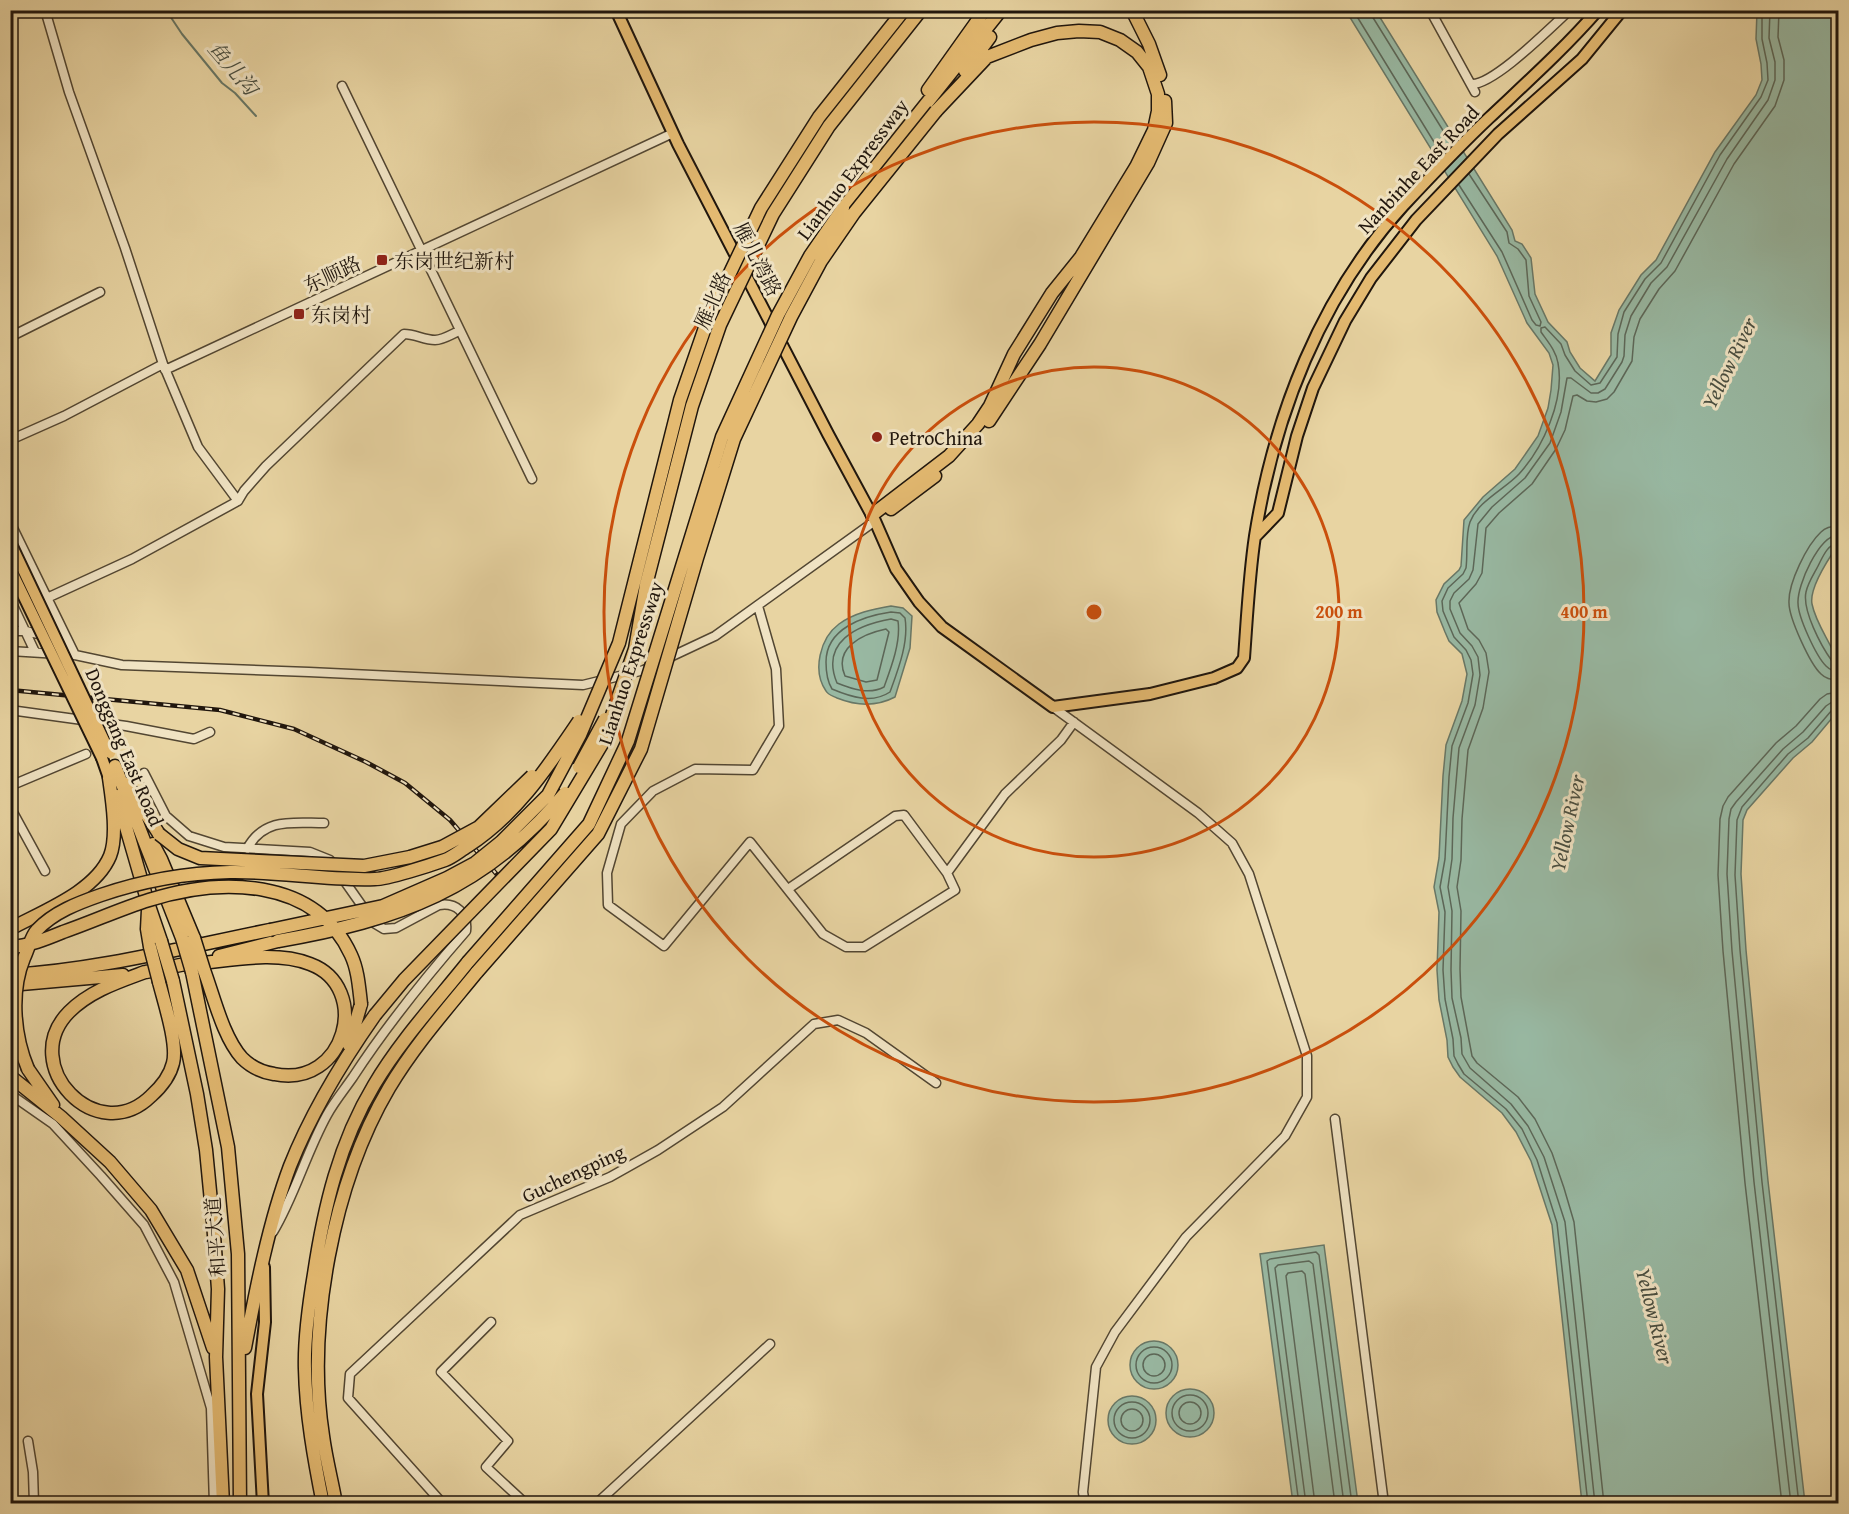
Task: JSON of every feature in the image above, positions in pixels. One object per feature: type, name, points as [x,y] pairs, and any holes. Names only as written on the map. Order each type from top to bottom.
[{"type":"highway","name":"雁北路","points":[[595,697],[619,643],[680,400],[708,319],[768,198],[819,117],[904,10]]},
{"type":"highway","name":"雁北路","points":[[622,689],[635,649],[646,585],[692,406],[720,325],[773,214],[823,136],[921,10]]},
{"type":"highway","points":[[929,103],[985,10]]},
{"type":"highway","name":"Lianhuo Expressway","points":[[336,1503],[322,1435],[318,1366],[322,1301],[348,1179],[389,1089],[417,1046],[477,972],[598,834],[641,749],[734,440],[786,327],[821,261],[929,103],[1001,10]]},
{"type":"highway","name":"Lianhuo Expressway","points":[[323,1503],[310,1438],[304,1367],[309,1303],[320,1232],[334,1172],[352,1125],[375,1083],[405,1040],[468,962],[588,824],[628,741],[722,436],[778,315],[810,256],[843,208],[1009,10]]},
{"type":"highway","points":[[874,518],[938,474],[978,436],[1040,344],[1160,141],[1166,123],[1160,72],[1132,10]]},
{"type":"highway","points":[[874,518],[949,456],[978,424],[990,406],[1014,354],[1052,293],[1086,248],[1142,157],[1154,130],[1158,111],[1158,94],[1149,67],[1137,52],[1120,40],[1100,33],[1079,31],[1057,33],[1031,40],[987,57],[929,103]]},
{"type":"highway","points":[[194,969],[278,941],[329,932],[407,910],[476,876],[506,852],[565,794],[622,689]]},
{"type":"highway","points":[[239,1379],[264,1255],[291,1166],[310,1124],[347,1055],[375,1015],[404,980],[550,829],[602,744],[622,689]]},
{"type":"highway","points":[[115,766],[159,834],[178,849],[200,858],[364,866],[410,857],[442,847],[480,826],[539,769],[595,697]]},
{"type":"highway","points":[[10,975],[40,973],[118,960],[383,906],[447,879],[475,862],[501,842],[548,795],[580,735],[595,697]]},
{"type":"highway","points":[[61,1117],[28,1069],[21,1053],[18,1036],[16,984],[35,931],[53,916],[74,905],[127,886],[177,876],[230,872],[378,880],[447,859],[484,835],[515,807],[542,776],[595,697]]},
{"type":"highway","name":"Donggang East Road","points":[[115,766],[127,798],[161,859],[188,938],[194,969]]},
{"type":"highway","points":[[10,929],[86,887],[110,856],[113,837],[109,778]]},
{"type":"highway","name":"Donggang East Road","points":[[109,778],[116,792],[148,903]]},
{"type":"highway","points":[[10,947],[37,942],[148,900],[182,891],[213,887],[243,887],[279,893],[311,908],[324,919],[340,935],[351,956],[358,979],[361,1004],[347,1055]]},
{"type":"highway","points":[[145,972],[104,986],[69,1012],[54,1040],[58,1080],[68,1094],[78,1102],[102,1112],[116,1113],[130,1110],[148,1100],[167,1079],[174,1062],[174,1046],[147,929],[148,903]]},
{"type":"highway","name":"和平大道","points":[[148,903],[173,981],[197,1094],[207,1161],[218,1289],[216,1357],[223,1503]]},
{"type":"highway","points":[[10,985],[194,969],[269,958],[311,964],[324,972],[335,984],[345,1011],[344,1028],[333,1054],[320,1066],[300,1076],[284,1076],[256,1069],[243,1059],[234,1047],[194,969]]},
{"type":"highway","name":"和平大道","points":[[194,969],[228,1147],[238,1254],[240,1503]]},
{"type":"highway","points":[[10,1076],[61,1117],[110,1162],[151,1210],[188,1273],[216,1357]]},
{"type":"main road","name":"雁儿湾路","points":[[616,10],[673,133],[828,434],[874,518],[896,570],[942,627],[1053,707]]},
{"type":"main road","name":"Nanbinhe East Road","points":[[1053,707],[1150,694],[1214,678],[1238,668],[1244,658],[1255,537],[1265,482],[1279,430],[1305,358],[1346,282],[1402,207],[1486,121],[1578,34],[1598,10]]},
{"type":"main road","name":"Nanbinhe East Road","points":[[1255,537],[1278,513],[1297,436],[1313,388],[1345,321],[1371,278],[1416,220],[1498,134],[1582,58],[1622,10]]},
{"type":"main road","name":"Donggang East Road","points":[[10,542],[106,755],[109,778]]},
{"type":"main road","name":"Donggang East Road","points":[[10,568],[106,755],[115,766]]},
{"type":"main road","points":[[263,1503],[257,1394],[265,1322],[264,1255]]},
{"type":"street","points":[[45,10],[69,92],[125,248],[164,367],[198,447],[238,501]]},
{"type":"street","points":[[1430,10],[1473,88],[1500,72],[1570,10]]},
{"type":"street","points":[[342,86],[532,479]]},
{"type":"street","name":"东顺路","points":[[10,440],[673,133]]},
{"type":"street","points":[[10,337],[100,292]]},
{"type":"street","points":[[47,598],[132,559],[238,501],[266,466],[404,334],[439,340],[459,331]]},
{"type":"street","points":[[10,651],[75,655],[122,665],[583,685],[644,670],[715,636],[854,538],[874,518]]},
{"type":"street","points":[[10,522],[75,655]]},
{"type":"street","points":[[10,599],[35,652]]},
{"type":"street","points":[[758,606],[776,669],[779,726],[753,770],[695,768],[653,791],[621,824],[607,873],[608,905],[664,946],[750,842],[823,934],[846,948],[864,947],[955,890],[947,873],[904,815],[894,816],[788,889]]},
{"type":"street","points":[[10,631],[26,631],[67,641]]},
{"type":"street","points":[[1053,707],[1198,813],[1233,843],[1249,874],[1306,1056],[1307,1096],[1285,1136],[1186,1237],[1115,1332],[1096,1367],[1083,1492],[1086,1503]]},
{"type":"street","points":[[10,710],[194,738],[210,732]]},
{"type":"street","points":[[947,873],[1005,794],[1061,740],[1074,722]]},
{"type":"street","points":[[10,786],[86,754]]},
{"type":"street","points":[[144,773],[166,816],[189,836],[224,848],[310,852],[330,860],[374,923],[384,929],[396,928],[445,904],[452,905],[462,912],[466,925],[466,931],[385,1028],[327,1114],[286,1209],[270,1238]]},
{"type":"street","points":[[10,807],[45,871]]},
{"type":"street","points":[[247,849],[259,831],[269,826],[324,823]]},
{"type":"street","name":"Guchengping","points":[[443,1503],[348,1398],[350,1374],[520,1215],[610,1177],[658,1150],[723,1107],[814,1024],[838,1020],[866,1033],[936,1083]]},
{"type":"street","points":[[10,1094],[53,1124],[109,1184],[144,1225],[174,1282],[211,1408],[214,1503]]},
{"type":"street","points":[[1335,1119],[1384,1503]]},
{"type":"street","points":[[174,1282],[188,1273]]},
{"type":"street","points":[[491,1322],[441,1372],[508,1441],[486,1467],[526,1503]]},
{"type":"street","points":[[597,1503],[770,1344]]},
{"type":"street","points":[[28,1441],[33,1472],[34,1503]]},
{"type":"water","name":"Yellow River","points":[[1346,11],[1376,11],[1512,230],[1515,241],[1522,244],[1531,258],[1535,294],[1548,322],[1567,342],[1580,368],[1595,381],[1611,355],[1611,333],[1619,310],[1641,275],[1656,260],[1715,152],[1756,95],[1762,80],[1756,39],[1757,11],[1838,11],[1838,545],[1820,573],[1812,604],[1838,665],[1840,677],[1838,711],[1812,742],[1793,758],[1747,810],[1743,820],[1741,874],[1768,1181],[1805,1503],[1582,1503],[1552,1225],[1531,1161],[1516,1132],[1502,1113],[1460,1077],[1448,1057],[1439,1000],[1437,970],[1439,912],[1434,887],[1439,858],[1446,745],[1462,701],[1467,674],[1462,654],[1449,641],[1445,632],[1437,612],[1436,600],[1444,584],[1461,566],[1464,520],[1483,497],[1515,469],[1538,436],[1548,408],[1553,365],[1549,353],[1527,323],[1497,256]]},
{"type":"water","points":[[891,606],[903,608],[912,616],[910,648],[895,697],[866,704],[852,703],[829,694],[822,683],[819,665],[823,646],[832,630],[857,614]]},
{"type":"water","points":[[1324,1245],[1358,1503],[1293,1503],[1260,1254]]},
{"type":"water","points":[[1149,1341],[1159,1341],[1171,1348],[1178,1360],[1178,1370],[1171,1382],[1159,1389],[1149,1389],[1134,1378],[1130,1370],[1130,1360],[1141,1345]]},
{"type":"water","points":[[1185,1389],[1195,1389],[1207,1396],[1214,1408],[1214,1418],[1207,1430],[1195,1437],[1185,1437],[1170,1426],[1166,1418],[1166,1408],[1177,1393]]},
{"type":"water","points":[[1127,1396],[1137,1396],[1149,1403],[1156,1415],[1156,1425],[1149,1437],[1137,1444],[1127,1444],[1112,1433],[1108,1425],[1108,1415],[1119,1400]]},
{"type":"waterway","name":"鱼儿沟","points":[[166,10],[182,34],[222,83],[235,93],[256,116]]},
{"type":"railway","points":[[10,690],[220,710],[294,729],[366,762],[405,783],[450,820],[499,877]]},
{"type":"place","name":"东岗世纪新村","points":[[382,260]]},
{"type":"place","name":"东岗村","points":[[299,314]]},
{"type":"place","name":"PetroChina","points":[[877,437]]}]
